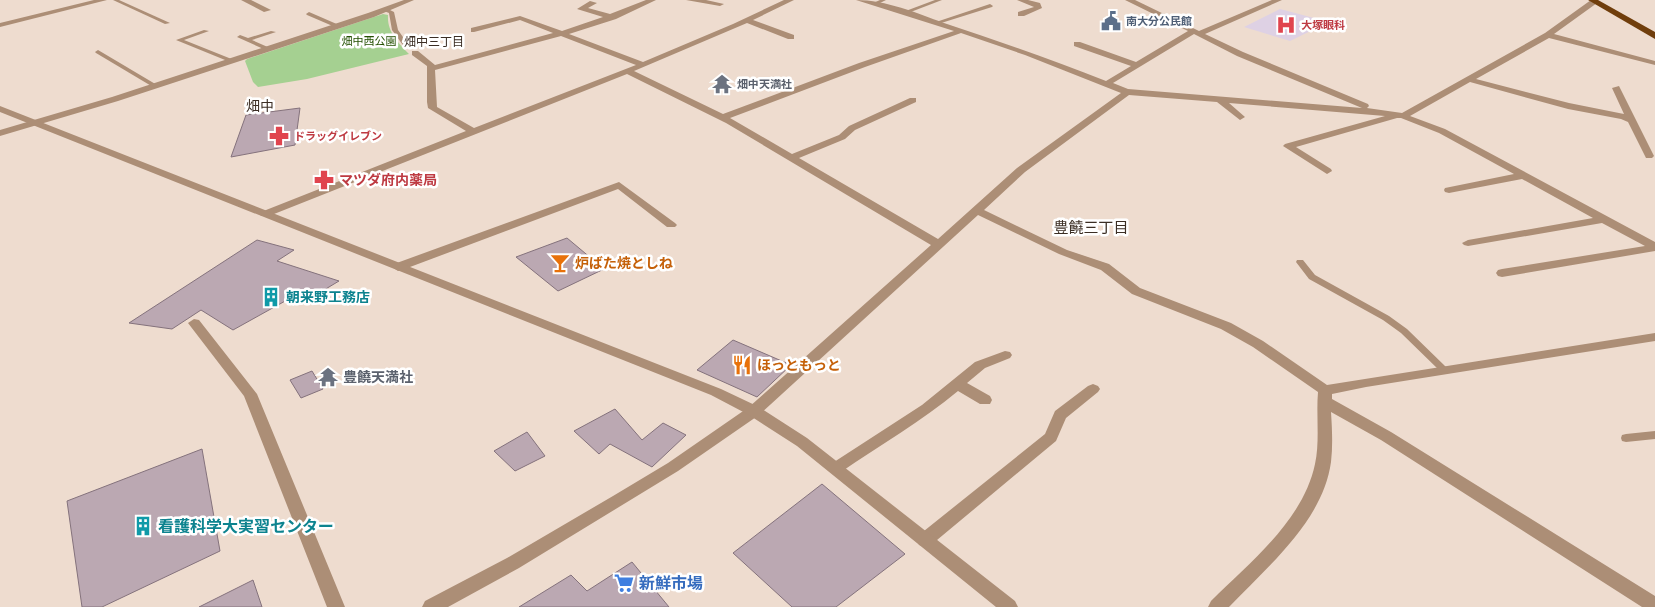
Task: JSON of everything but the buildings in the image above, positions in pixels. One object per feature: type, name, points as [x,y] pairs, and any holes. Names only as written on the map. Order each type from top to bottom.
[{"type":"highway","points":[[1593,1],[1655,36]]},
{"type":"street","points":[[2,23],[103,0]]},
{"type":"street","points":[[249,1],[262,0]]},
{"type":"street","points":[[0,134],[232,61],[386,10],[410,0]]},
{"type":"street","points":[[432,68],[562,33],[613,17],[652,0]]},
{"type":"street","points":[[690,0],[720,4]]},
{"type":"street","points":[[265,214],[643,65],[748,21],[790,0]]},
{"type":"street","points":[[860,0],[906,12],[1028,53],[1127,92],[1400,115],[1437,128],[1655,248]]},
{"type":"street","points":[[1021,0],[1037,5],[1038,8],[1021,14]]},
{"type":"street","points":[[1129,0],[1257,62],[1378,112]]},
{"type":"street","points":[[1106,84],[1195,33],[1278,0]]},
{"type":"street","points":[[249,1],[267,10]]},
{"type":"street","points":[[1328,171],[1288,146],[1400,115],[1548,35],[1593,1]]},
{"type":"street","points":[[593,3],[581,9],[613,17]]},
{"type":"street","points":[[474,30],[520,18],[643,65]]},
{"type":"street","points":[[748,21],[791,37]]},
{"type":"street","points":[[722,118],[960,31]]},
{"type":"street","points":[[1548,35],[1655,63]]},
{"type":"street","points":[[1077,44],[1137,65]]},
{"type":"street","points":[[416,52],[432,68],[431,102],[433,108],[472,131]]},
{"type":"street","points":[[628,71],[722,118],[938,244]]},
{"type":"street","points":[[1468,78],[1562,105],[1624,117],[1633,121]]},
{"type":"street","points":[[1616,88],[1650,156]]},
{"type":"street","points":[[430,607],[512,563],[620,500],[673,467],[754,411],[773,396],[1021,170],[1127,92]]},
{"type":"street","points":[[1219,99],[1240,117]]},
{"type":"street","points":[[790,158],[842,137],[852,128],[913,100]]},
{"type":"street","points":[[0,109],[716,392],[754,411],[802,442],[1009,607]]},
{"type":"street","points":[[1449,190],[1525,175]]},
{"type":"street","points":[[398,266],[619,185],[671,225]]},
{"type":"street","points":[[976,210],[1063,252],[1105,267],[1144,295],[1226,326],[1258,344],[1325,395],[1386,436],[1655,606]]},
{"type":"street","points":[[1468,243],[1604,219]]},
{"type":"street","points":[[1502,273],[1655,248]]},
{"type":"street","points":[[194,323],[250,394],[336,607]]},
{"type":"street","points":[[1325,395],[1442,368],[1655,337]]},
{"type":"street","points":[[836,468],[927,409],[980,365],[1005,355]]},
{"type":"street","points":[[957,384],[985,400]]},
{"type":"street","points":[[925,540],[1051,437],[1060,415],[1093,389]]},
{"type":"street","points":[[1217,607],[1289,531],[1301,515],[1320,476],[1323,463],[1325,395]]},
{"type":"lane","points":[[115,0],[167,23]]},
{"type":"lane","points":[[874,4],[884,0]]},
{"type":"lane","points":[[906,12],[940,0]]},
{"type":"lane","points":[[936,23],[990,6]]},
{"type":"lane","points":[[386,10],[391,12],[395,30],[407,47]]},
{"type":"lane","points":[[309,14],[338,26]]},
{"type":"lane","points":[[206,32],[179,40],[232,61]]},
{"type":"lane","points":[[248,40],[273,32]]},
{"type":"lane","points":[[240,37],[268,49]]},
{"type":"lane","points":[[98,52],[155,86]]},
{"type":"lane","points":[[1300,262],[1312,277],[1386,318],[1404,332],[1442,368]]},
{"type":"lane","points":[[1626,438],[1655,435]]},
{"type":"shaded area","name":"大塚眼科","points":[[1280,9],[1329,22],[1290,41],[1244,27]]},
{"type":"green space","name":"畑中西公園","points":[[383,14],[388,15],[391,32],[409,54],[307,79],[258,87],[253,82],[245,61],[247,59]]},
{"type":"place","name":"南大分公民館","points":[[1111,21]]},
{"type":"place","name":"大塚眼科","points":[[1286,25]]},
{"type":"place","name":"畑中天満社","points":[[722,84]]},
{"type":"place","name":"ドラッグイレブン","points":[[279,136]]},
{"type":"place","name":"マツダ府内薬局","points":[[324,180]]},
{"type":"place","name":"炉ばた焼としね","points":[[560,263]]},
{"type":"place","name":"朝来野工務店","points":[[271,297]]},
{"type":"place","name":"ほっともっと","points":[[742,365]]},
{"type":"place","name":"豊饒天満社","points":[[328,377]]},
{"type":"place","name":"看護科学大実習センター","points":[[143,526]]},
{"type":"place","name":"新鮮市場","points":[[624,583]]},
{"type":"district","name":"畑中三丁目","points":[[434,42]]},
{"type":"district","name":"畑中","points":[[260,106]]},
{"type":"district","name":"豊饒三丁目","points":[[1091,228]]}]
